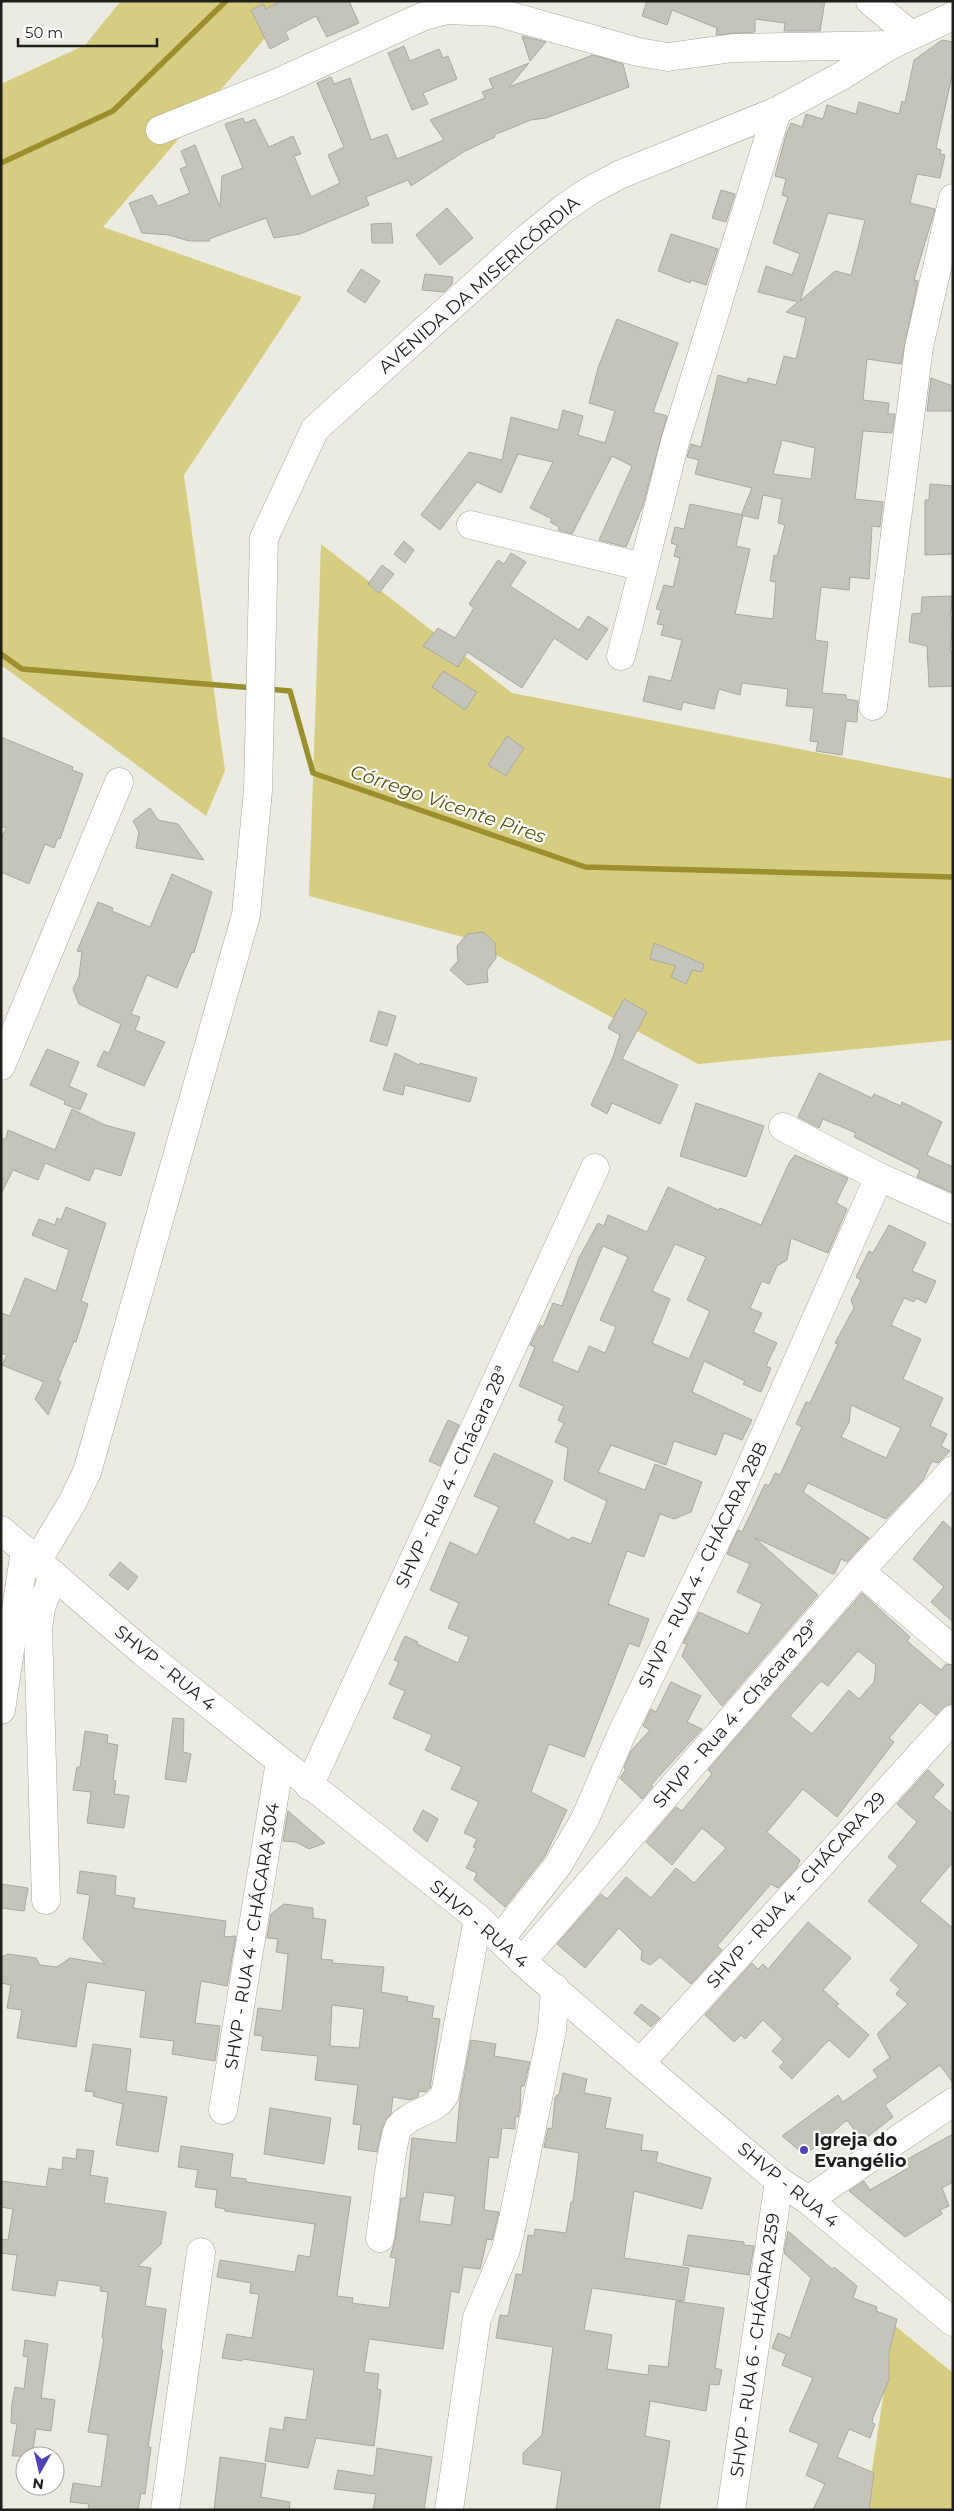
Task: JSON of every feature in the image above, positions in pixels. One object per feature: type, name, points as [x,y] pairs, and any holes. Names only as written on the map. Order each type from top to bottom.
[{"type":"street","points":[[870,1],[901,40]]},
{"type":"street","points":[[160,130],[277,82],[424,16],[448,10],[496,12],[638,52],[668,57],[733,48],[901,40]]},
{"type":"street","name":"AVENIDA DA MISERICÓRDIA","points":[[39,1562],[87,1472],[246,915],[258,790],[264,538],[315,429],[526,239],[564,208],[619,175],[777,111],[843,75],[901,40],[953,16]]},
{"type":"street","points":[[621,656],[681,424],[777,111]]},
{"type":"street","points":[[873,706],[919,347],[953,198]]},
{"type":"street","points":[[470,525],[643,567]]},
{"type":"street","points":[[1,1066],[119,782]]},
{"type":"street","points":[[783,1127],[879,1177],[953,1210]]},
{"type":"street","name":"SHVP - Rua 4 - Chácara 28ª","points":[[309,1786],[595,1168]]},
{"type":"street","name":"SHVP - RUA 4 - CHÁCARA 28B","points":[[501,1938],[558,1865],[585,1819],[622,1733],[739,1493],[879,1177]]},
{"type":"street","name":"SHVP - Rua 4 - Chácara 29ª","points":[[522,1961],[860,1571],[953,1470]]},
{"type":"street","name":"SHVP - RUA 4","points":[[1,1530],[143,1652],[309,1786],[478,1918],[501,1938],[522,1961],[640,2063],[780,2181],[808,2200],[953,2322]]},
{"type":"street","points":[[1,1710],[39,1562]]},
{"type":"street","points":[[39,1562],[41,1606],[38,1630],[46,1900]]},
{"type":"street","points":[[860,1571],[953,1650]]},
{"type":"street","name":"SHVP - RUA 4 - CHÁCARA 29","points":[[640,2063],[953,1719]]},
{"type":"street","name":"SHVP - RUA 4 - CHÁCARA 304","points":[[223,2110],[280,1761]]},
{"type":"street","points":[[380,2238],[396,2132],[409,2119],[438,2104],[445,2094],[478,1918]]},
{"type":"street","points":[[449,2510],[477,2318],[506,2249],[512,2224],[552,2030],[555,1988]]},
{"type":"street","points":[[808,2200],[953,2102]]},
{"type":"street","name":"SHVP - RUA 6 - CHÁCARA 259","points":[[732,2510],[780,2181]]},
{"type":"street","points":[[165,2510],[201,2252]]},
{"type":"shaded area","points":[[121,1],[297,1],[103,227],[302,297],[184,475],[225,771],[206,816],[1,665],[1,84],[85,45]]},
{"type":"shaded area","points":[[321,544],[512,693],[953,779],[953,1040],[698,1064],[463,937],[309,896]]},
{"type":"shaded area","points":[[894,2325],[953,2373],[953,2510],[866,2510]]},
{"type":"building","points":[[281,1],[349,1],[359,23],[327,37],[316,16],[285,32],[289,39],[270,49],[251,10],[263,4],[266,9]]},
{"type":"building","points":[[647,1],[825,1],[820,31],[784,31],[785,23],[755,19],[755,32],[716,35],[717,28],[672,10],[667,25],[642,16]]},
{"type":"building","points":[[522,36],[546,42],[530,61]]},
{"type":"building","points":[[942,40],[953,42],[953,71],[936,148],[941,150],[940,154],[945,155],[940,178],[917,174],[910,203],[935,209],[914,280],[918,281],[901,364],[867,359],[863,400],[889,403],[888,414],[895,414],[892,433],[863,431],[855,499],[883,502],[880,527],[872,526],[869,579],[850,577],[849,590],[821,587],[815,640],[828,642],[822,693],[846,695],[846,699],[858,701],[857,722],[846,721],[842,755],[816,751],[818,742],[810,741],[814,708],[786,706],[788,689],[742,683],[740,695],[719,689],[714,709],[683,702],[681,710],[643,701],[649,676],[671,681],[682,640],[661,635],[664,625],[657,624],[661,610],[656,609],[664,585],[673,587],[680,558],[674,556],[677,545],[671,543],[675,527],[684,529],[690,504],[741,515],[752,488],[695,474],[699,460],[687,457],[691,444],[701,447],[718,375],[747,383],[748,378],[776,385],[784,356],[796,359],[806,318],[786,312],[798,302],[758,292],[766,266],[792,275],[800,254],[773,243],[788,197],[782,195],[786,179],[775,176],[791,123],[802,127],[806,114],[823,119],[827,105],[856,114],[859,102],[899,114],[902,101],[905,103],[914,60]],"holes":[[[828,213],[865,220],[851,275],[835,271],[800,301]],[[782,440],[815,448],[811,479],[773,474]],[[763,495],[782,499],[778,523],[785,525],[777,556],[774,555],[770,581],[776,582],[773,619],[735,614],[750,549],[736,546],[743,515],[758,519]]]},
{"type":"building","points":[[404,46],[410,61],[439,49],[443,58],[448,56],[457,79],[423,93],[428,104],[412,110],[388,53]]},
{"type":"building","points":[[593,55],[623,64],[629,87],[546,118],[531,120],[494,135],[495,137],[465,151],[411,186],[408,180],[366,197],[369,205],[300,234],[274,238],[266,218],[209,239],[210,241],[189,241],[169,235],[142,233],[129,203],[152,195],[158,206],[190,193],[180,169],[187,166],[181,151],[195,145],[220,207],[222,176],[243,168],[225,124],[243,118],[245,123],[255,119],[269,147],[293,136],[301,154],[294,156],[311,197],[340,183],[328,155],[344,147],[317,83],[331,77],[334,84],[350,78],[371,140],[387,134],[397,159],[444,140],[430,120],[485,98],[482,92],[493,88],[489,79],[529,63],[509,87]]},
{"type":"building","points":[[721,190],[735,194],[726,222],[712,218]]},
{"type":"building","points":[[447,208],[473,238],[440,265],[416,235]]},
{"type":"building","points":[[391,223],[393,243],[372,243],[371,224]]},
{"type":"building","points":[[671,234],[718,249],[706,285],[691,280],[690,283],[658,271]]},
{"type":"building","points":[[361,269],[380,281],[365,303],[347,291]]},
{"type":"building","points":[[425,274],[453,277],[452,284],[444,292],[422,290]]},
{"type":"building","points":[[617,319],[678,343],[653,412],[667,416],[643,505],[626,547],[599,540],[632,466],[612,456],[572,534],[558,530],[559,527],[550,522],[552,519],[530,508],[553,462],[518,454],[501,493],[477,482],[440,530],[421,515],[469,452],[502,460],[511,417],[558,430],[563,410],[583,416],[578,435],[605,443],[615,411],[589,403],[598,368]]},
{"type":"building","points":[[931,378],[953,386],[953,411],[927,411]]},
{"type":"building","points":[[930,484],[953,486],[953,554],[925,555],[925,500],[929,500]]},
{"type":"building","points":[[404,541],[414,550],[405,563],[394,554]]},
{"type":"building","points":[[511,553],[526,562],[510,586],[579,630],[588,616],[608,629],[587,660],[554,638],[522,688],[467,652],[458,667],[423,646],[438,628],[455,638],[474,608],[469,604],[498,560],[504,564]]},
{"type":"building","points":[[382,565],[394,574],[379,593],[368,584]]},
{"type":"building","points":[[953,596],[950,616],[953,619],[950,650],[953,654],[953,686],[929,687],[927,646],[909,642],[912,614],[921,613],[922,597]]},
{"type":"building","points":[[443,671],[477,692],[465,710],[432,687]]},
{"type":"building","points":[[507,736],[524,748],[506,776],[488,765]]},
{"type":"building","points":[[1,737],[73,767],[72,770],[83,774],[60,839],[58,838],[54,848],[45,844],[29,884],[1,872],[1,839],[6,828],[1,826]]},
{"type":"building","points":[[150,808],[158,820],[178,824],[204,860],[136,848],[139,832],[133,821]]},
{"type":"building","points":[[172,874],[212,892],[194,953],[192,952],[177,988],[147,975],[131,1014],[140,1017],[135,1030],[165,1042],[144,1086],[97,1066],[104,1051],[109,1053],[121,1024],[79,1004],[73,989],[79,976],[82,952],[77,951],[98,902],[113,908],[112,911],[150,927]]},
{"type":"building","points":[[483,932],[495,943],[496,958],[487,970],[488,982],[467,985],[450,970],[458,961],[457,946],[467,934]]},
{"type":"building","points":[[654,943],[704,964],[702,972],[692,970],[686,984],[671,977],[676,966],[650,959]]},
{"type":"building","points":[[624,999],[647,1012],[622,1059],[678,1085],[660,1124],[612,1103],[607,1114],[591,1105],[613,1057],[620,1035],[608,1028]]},
{"type":"building","points":[[379,1011],[396,1016],[387,1046],[370,1041]]},
{"type":"building","points":[[47,1049],[79,1062],[69,1086],[87,1094],[80,1110],[64,1104],[65,1101],[30,1085]]},
{"type":"building","points":[[395,1053],[419,1065],[420,1063],[477,1078],[470,1102],[405,1085],[403,1095],[383,1090]]},
{"type":"building","points":[[819,1073],[872,1098],[874,1094],[901,1106],[902,1102],[942,1122],[927,1155],[953,1167],[953,1193],[917,1177],[920,1170],[854,1137],[856,1133],[823,1119],[819,1128],[798,1117]]},
{"type":"building","points":[[696,1103],[764,1126],[746,1177],[680,1156]]},
{"type":"building","points":[[72,1109],[105,1125],[135,1133],[121,1176],[95,1168],[89,1181],[45,1163],[38,1180],[13,1170],[1,1194],[1,1140],[6,1138],[8,1130],[55,1150]]},
{"type":"building","points":[[795,1155],[848,1178],[836,1203],[847,1209],[828,1253],[791,1238],[787,1260],[777,1266],[769,1284],[762,1281],[750,1308],[762,1313],[753,1332],[777,1343],[766,1366],[771,1368],[761,1392],[743,1384],[745,1381],[704,1361],[692,1392],[752,1420],[742,1440],[724,1433],[716,1455],[674,1441],[666,1465],[611,1445],[598,1472],[645,1490],[655,1464],[702,1482],[691,1512],[674,1519],[660,1514],[644,1557],[627,1551],[608,1604],[649,1619],[639,1647],[629,1643],[584,1757],[549,1744],[531,1792],[567,1810],[545,1856],[505,1907],[474,1880],[477,1873],[466,1868],[476,1848],[473,1847],[477,1839],[464,1833],[479,1802],[451,1789],[462,1767],[425,1750],[432,1735],[393,1718],[405,1691],[389,1684],[399,1662],[394,1660],[405,1636],[418,1642],[417,1644],[458,1663],[469,1637],[448,1628],[459,1603],[430,1590],[450,1542],[477,1555],[499,1507],[474,1496],[494,1453],[553,1481],[534,1523],[569,1540],[572,1537],[591,1544],[607,1501],[564,1480],[568,1448],[555,1442],[564,1423],[558,1420],[564,1406],[519,1386],[535,1347],[530,1345],[540,1325],[543,1327],[553,1303],[562,1306],[579,1258],[598,1223],[604,1226],[608,1215],[647,1232],[668,1187],[719,1210],[720,1208],[761,1225],[789,1163]],"holes":[[[675,1244],[706,1257],[687,1300],[710,1311],[689,1359],[652,1343],[670,1299],[652,1291]],[[603,1246],[628,1257],[600,1320],[616,1327],[605,1353],[589,1346],[578,1372],[552,1361]]]},
{"type":"building","points":[[66,1207],[106,1223],[81,1301],[88,1304],[76,1342],[74,1341],[58,1380],[61,1382],[48,1415],[35,1399],[44,1382],[2,1365],[7,1355],[1,1353],[1,1313],[10,1316],[25,1278],[56,1291],[69,1250],[32,1235],[39,1219],[55,1225],[57,1218],[61,1220]]},
{"type":"building","points":[[889,1225],[926,1243],[912,1271],[936,1281],[926,1303],[916,1298],[914,1302],[904,1298],[891,1325],[921,1339],[903,1379],[943,1398],[930,1426],[947,1434],[941,1446],[950,1451],[938,1463],[932,1461],[923,1480],[886,1519],[808,1483],[803,1492],[869,1538],[847,1562],[841,1559],[833,1574],[755,1538],[818,1595],[722,1706],[682,1656],[687,1644],[683,1643],[699,1612],[748,1634],[762,1604],[737,1592],[750,1564],[727,1554],[738,1530],[742,1532],[765,1484],[769,1486],[775,1473],[780,1475],[802,1427],[796,1424],[806,1402],[810,1403],[838,1344],[835,1343],[854,1308],[851,1300],[861,1280],[856,1277],[869,1251],[873,1253]],"holes":[[[851,1405],[901,1428],[886,1458],[841,1437],[849,1422]]]},
{"type":"building","points":[[448,1420],[459,1425],[440,1466],[429,1461]]},
{"type":"building","points":[[943,1521],[953,1530],[953,1622],[931,1602],[944,1587],[913,1559]]},
{"type":"building","points":[[120,1562],[138,1577],[128,1590],[109,1575]]},
{"type":"building","points":[[862,1593],[910,1637],[907,1641],[941,1670],[946,1664],[953,1665],[953,1702],[936,1715],[920,1702],[889,1738],[894,1742],[837,1817],[803,1789],[767,1832],[800,1860],[796,1869],[778,1888],[771,1884],[717,1946],[722,1950],[691,1984],[660,1957],[650,1965],[641,1960],[642,1951],[619,1928],[585,1968],[557,1944],[601,1894],[607,1899],[626,1877],[651,1898],[676,1868],[694,1883],[726,1848],[702,1828],[672,1865],[646,1842],[676,1807],[682,1811],[712,1774],[708,1770]],"holes":[[[858,1651],[876,1665],[874,1682],[859,1699],[849,1690],[812,1734],[790,1716],[821,1681],[828,1686]]]},
{"type":"building","points":[[671,1682],[701,1696],[687,1722],[702,1729],[651,1785],[653,1786],[642,1799],[620,1778],[626,1769],[624,1768],[631,1751],[650,1730],[643,1726],[651,1709],[656,1712]]},
{"type":"building","points":[[173,1718],[184,1719],[183,1752],[191,1754],[186,1782],[165,1779]]},
{"type":"building","points":[[85,1731],[108,1735],[107,1743],[118,1745],[113,1780],[116,1781],[114,1794],[129,1796],[124,1828],[87,1823],[91,1792],[73,1790],[77,1767],[80,1767]]},
{"type":"building","points":[[928,1770],[944,1785],[933,1797],[953,1814],[953,1862],[920,1901],[953,1928],[953,2083],[940,2065],[885,2105],[893,2117],[862,2141],[848,2121],[846,2121],[805,2155],[782,2136],[838,2095],[843,2102],[878,2077],[873,2070],[890,2058],[877,2034],[908,2004],[896,1994],[900,1989],[890,1980],[919,1945],[868,1901],[898,1866],[888,1857],[917,1822],[897,1804]]},
{"type":"building","points":[[423,1810],[438,1819],[427,1842],[413,1830]]},
{"type":"building","points":[[288,1811],[325,1843],[309,1849],[296,1842],[283,1841]]},
{"type":"building","points":[[80,1871],[116,1876],[115,1895],[135,1898],[133,1908],[226,1921],[224,1937],[236,1936],[227,1986],[201,1981],[195,2023],[220,2026],[215,2061],[172,2054],[174,2041],[140,2037],[146,1991],[87,1982],[76,2047],[17,2038],[22,2010],[7,2008],[11,1985],[1,1983],[1,1957],[8,1954],[36,1958],[40,1965],[57,1967],[70,1958],[105,1964],[83,1939],[90,1895],[77,1893]]},
{"type":"building","points":[[1,1884],[28,1888],[24,1911],[1,1908]]},
{"type":"building","points":[[284,1904],[313,1908],[313,1918],[326,1920],[321,1959],[333,1960],[332,1963],[384,1967],[381,1992],[408,1997],[407,2001],[434,2006],[432,2018],[440,2019],[430,2088],[426,2092],[419,2091],[418,2097],[410,2100],[393,2097],[391,2113],[382,2128],[377,2152],[358,2149],[361,2125],[353,2124],[358,2085],[315,2080],[318,2056],[261,2050],[263,2036],[254,2035],[258,2008],[282,2011],[288,1954],[276,1952],[278,1939],[267,1938],[271,1914]],"holes":[[[332,2005],[364,2009],[359,2048],[330,2046]]]},
{"type":"building","points":[[808,1922],[851,1958],[823,1990],[839,2004],[836,2006],[869,2035],[849,2058],[829,2040],[792,2079],[779,2067],[784,2062],[772,2051],[783,2039],[763,2020],[745,2039],[741,2035],[734,2042],[705,2015],[752,1963],[758,1969],[763,1964],[768,1969]]},
{"type":"building","points":[[641,2004],[660,2018],[651,2027],[634,2013]]},
{"type":"building","points":[[471,2040],[496,2044],[494,2056],[530,2062],[524,2086],[521,2086],[520,2108],[518,2117],[515,2117],[515,2129],[502,2128],[498,2158],[489,2157],[484,2210],[499,2212],[492,2240],[487,2239],[480,2269],[463,2267],[459,2293],[451,2291],[443,2349],[369,2339],[364,2372],[379,2374],[377,2389],[381,2390],[374,2446],[316,2438],[308,2468],[265,2461],[270,2428],[283,2430],[285,2417],[306,2420],[314,2370],[243,2359],[242,2361],[222,2358],[227,2334],[252,2338],[259,2294],[250,2293],[251,2283],[217,2277],[220,2260],[295,2272],[298,2255],[310,2257],[315,2224],[225,2211],[225,2209],[215,2207],[217,2190],[195,2187],[198,2170],[178,2167],[181,2146],[233,2154],[230,2177],[246,2179],[246,2182],[351,2197],[337,2296],[353,2298],[352,2303],[389,2308],[396,2258],[390,2257],[395,2240],[401,2198],[406,2198],[412,2138],[456,2143],[460,2099]],"holes":[[[424,2192],[455,2196],[451,2225],[419,2221]]]},
{"type":"building","points":[[93,2044],[131,2049],[126,2091],[167,2097],[158,2152],[116,2145],[123,2104],[93,2096],[94,2092],[85,2091]]},
{"type":"building","points":[[563,2073],[587,2079],[584,2093],[611,2098],[605,2128],[643,2135],[641,2150],[658,2152],[656,2162],[711,2178],[702,2209],[634,2191],[624,2258],[689,2268],[684,2301],[592,2288],[584,2330],[612,2335],[607,2369],[648,2375],[649,2365],[668,2367],[676,2301],[724,2308],[715,2368],[722,2370],[719,2385],[710,2384],[706,2411],[650,2401],[645,2436],[670,2441],[659,2510],[556,2510],[562,2471],[523,2464],[523,2453],[542,2435],[553,2347],[496,2338],[500,2315],[508,2316],[516,2274],[522,2275],[528,2235],[534,2236],[535,2229],[566,2233],[571,2202],[573,2202],[579,2153],[544,2147],[548,2128],[552,2129],[555,2098],[559,2095]]},
{"type":"building","points":[[270,2108],[331,2118],[324,2164],[264,2154]]},
{"type":"building","points":[[953,2134],[953,2182],[942,2188],[949,2206],[940,2210],[942,2214],[905,2237],[849,2191],[864,2181],[870,2190],[910,2167],[906,2160]]},
{"type":"building","points":[[77,2149],[94,2151],[90,2175],[108,2178],[104,2203],[166,2212],[161,2244],[138,2266],[151,2268],[145,2306],[166,2309],[161,2349],[163,2350],[148,2447],[151,2447],[145,2494],[141,2493],[138,2510],[88,2510],[89,2504],[70,2502],[73,2483],[101,2487],[108,2435],[88,2432],[104,2338],[102,2338],[108,2292],[100,2291],[101,2286],[58,2280],[55,2296],[12,2290],[17,2255],[1,2253],[1,2239],[8,2240],[13,2209],[1,2207],[1,2181],[46,2187],[49,2168],[62,2170],[63,2157],[76,2159]]},
{"type":"building","points":[[788,2231],[832,2269],[834,2267],[857,2286],[853,2298],[877,2307],[876,2311],[897,2319],[889,2354],[889,2380],[873,2417],[872,2423],[875,2424],[870,2438],[849,2429],[837,2457],[874,2473],[869,2510],[813,2510],[825,2484],[806,2475],[819,2444],[789,2431],[813,2378],[782,2365],[786,2354],[772,2348],[778,2333],[790,2338],[811,2278],[784,2253]]},
{"type":"building","points":[[688,2235],[744,2242],[744,2245],[754,2246],[749,2275],[683,2265]]},
{"type":"building","points":[[25,2340],[48,2344],[41,2398],[55,2400],[51,2431],[36,2429],[33,2446],[15,2446],[15,2456],[12,2456],[17,2424],[11,2423],[12,2404],[15,2387],[24,2389],[28,2357],[23,2356]]},
{"type":"building","points":[[377,2448],[432,2457],[424,2510],[373,2510],[376,2494],[334,2489],[338,2470],[374,2476]]},
{"type":"building","points":[[220,2457],[266,2464],[261,2497],[290,2502],[289,2510],[214,2510]]},
{"type":"waterway","points":[[1,163],[113,111],[226,1]]},
{"type":"waterway","name":"Córrego Vicente Pires","points":[[1,654],[22,669],[254,688]]},
{"type":"waterway","name":"Córrego Vicente Pires","points":[[268,689],[290,691],[313,773],[585,867],[953,877]]},
{"type":"place","name":"Igreja do Evangélio","points":[[804,2150]]}]
